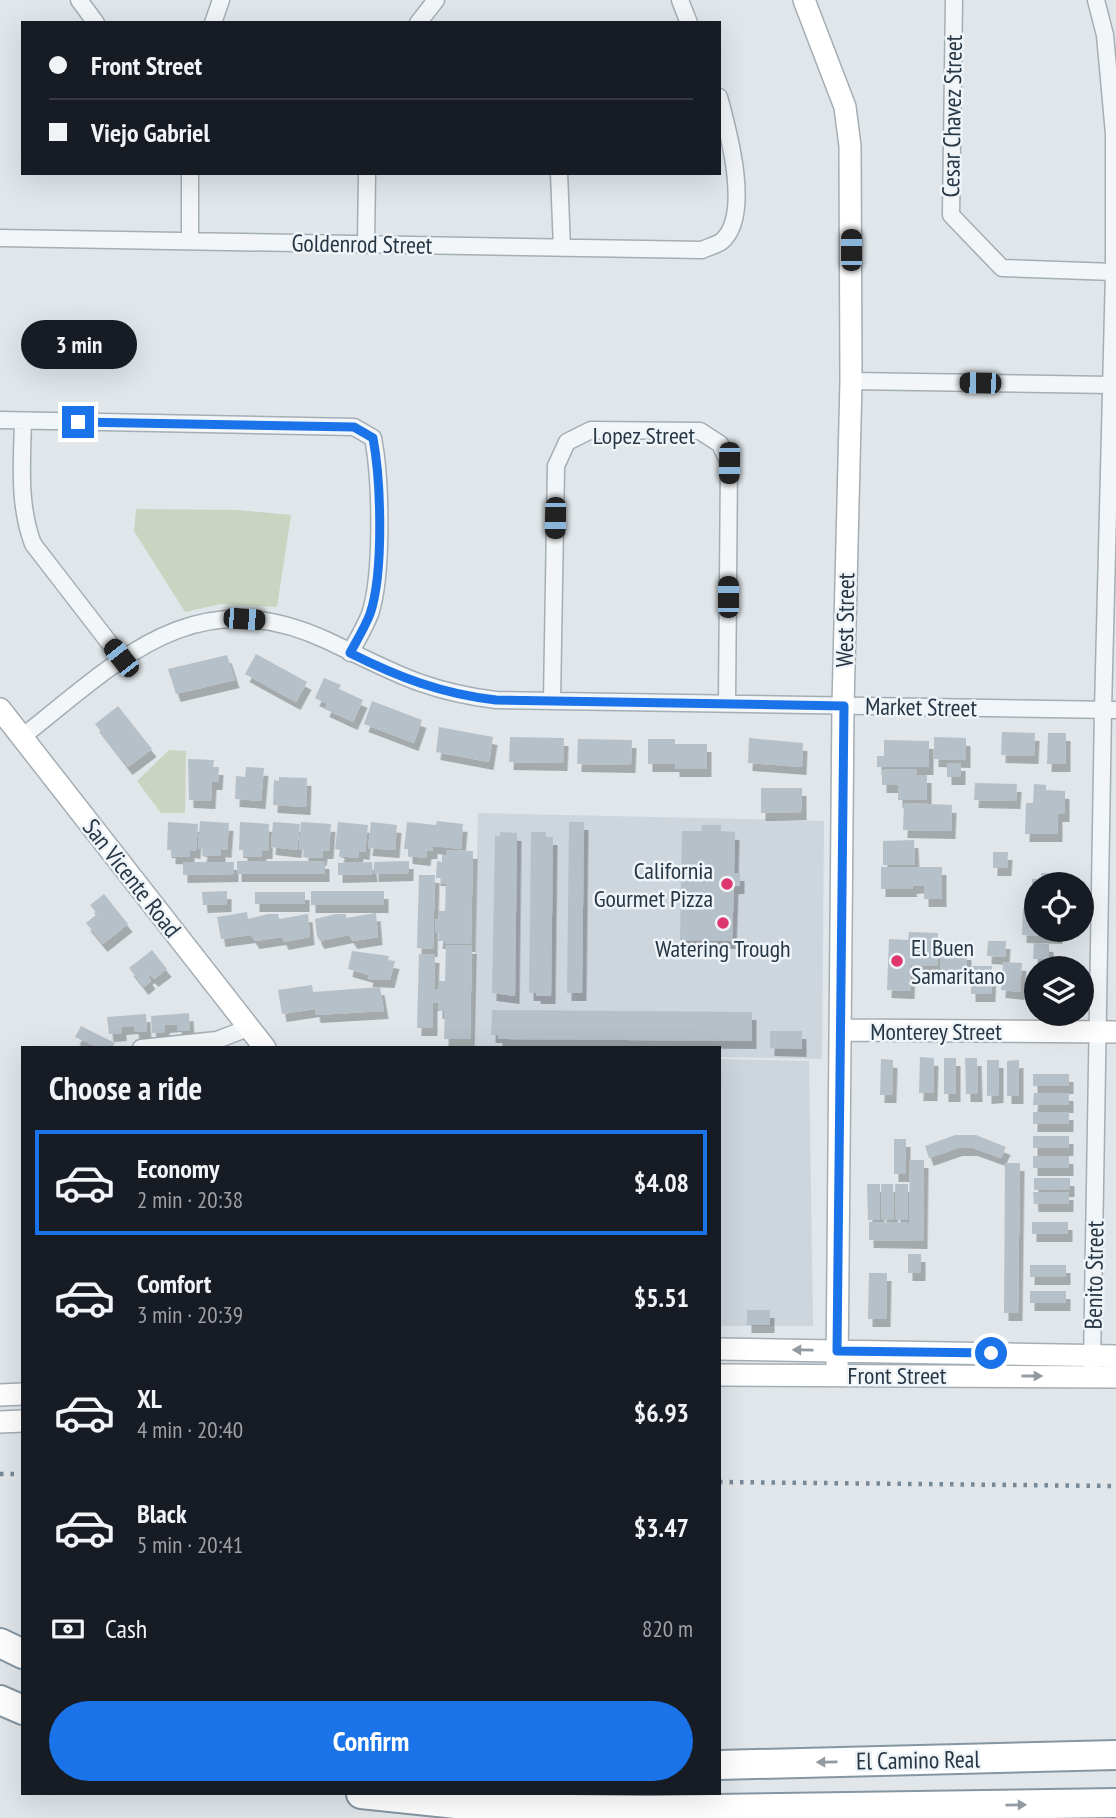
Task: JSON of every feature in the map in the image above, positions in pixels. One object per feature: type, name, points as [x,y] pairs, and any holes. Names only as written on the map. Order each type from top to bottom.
[{"type":"highway","points":[[0,1643],[21,1653]]},
{"type":"highway","points":[[0,1700],[21,1709]]},
{"type":"highway","name":"El Camino Real","points":[[721,1765],[1116,1755]]},
{"type":"highway","name":"El Camino Real","points":[[370,1795],[494,1808],[648,1810],[1116,1803]]},
{"type":"street","points":[[79,0],[95,21]]},
{"type":"street","points":[[213,21],[221,0]]},
{"type":"street","points":[[420,21],[436,0]]},
{"type":"street","points":[[680,0],[689,21]]},
{"type":"street","name":"West Street","points":[[804,0],[845,107],[850,146],[851,381],[844,706],[837,1375]]},
{"type":"street","name":"Cesar Chavez Street","points":[[954,0],[951,215],[1002,268],[1114,272]]},
{"type":"street","name":"Benito Street","points":[[1092,1366],[1108,1032],[1110,384],[1114,272],[1113,120],[1105,35],[1096,0]]},
{"type":"street","name":"Goldenrod Street","points":[[0,238],[702,250],[722,241],[735,222],[734,155],[721,105]]},
{"type":"street","points":[[190,175],[190,240]]},
{"type":"street","points":[[366,244],[367,175]]},
{"type":"street","points":[[559,175],[562,248]]},
{"type":"street","points":[[851,381],[1110,384]]},
{"type":"street","points":[[0,420],[354,427],[373,438],[379,469],[376,587],[369,615],[350,653]]},
{"type":"street","points":[[23,421],[22,495],[25,523],[33,544],[121,658]]},
{"type":"street","name":"Lopez Street","points":[[552,701],[556,466],[567,442],[591,430],[618,430],[700,431],[720,444],[729,463],[727,703]]},
{"type":"street","name":"Market Street","points":[[22,737],[121,658],[144,643],[180,628],[244,619],[305,631],[387,672],[433,689],[496,700],[1109,710]]},
{"type":"street","name":"San Vicente Road","points":[[0,709],[263,1046]]},
{"type":"street","points":[[160,1046],[217,1040],[248,1028]]},
{"type":"street","name":"Monterey Street","points":[[840,1030],[1108,1032]]},
{"type":"street","name":"Front Street","points":[[721,1349],[837,1351],[1092,1366],[1116,1377]]},
{"type":"street","name":"Front Street","points":[[721,1375],[837,1375],[1092,1366],[1116,1356]]},
{"type":"street","points":[[0,1395],[21,1394]]},
{"type":"street","points":[[0,1422],[21,1421]]},
{"type":"shaded area","points":[[478,813],[824,821],[822,1059],[721,1057],[721,1046],[473,1046]]},
{"type":"shaded area","points":[[721,1059],[809,1061],[813,1326],[721,1326]]},
{"type":"green space","points":[[136,509],[237,510],[291,515],[277,607],[221,604],[185,612],[134,531]]},
{"type":"green space","points":[[169,750],[186,751],[185,813],[161,813],[137,781]]},
{"type":"building","points":[[256,654],[307,682],[296,702],[245,674]]},
{"type":"building","points":[[227,655],[235,680],[176,694],[168,669]]},
{"type":"building","points":[[324,678],[341,685],[339,689],[363,700],[353,722],[325,709],[327,704],[315,698]]},
{"type":"building","points":[[372,701],[422,720],[414,743],[364,724]]},
{"type":"building","points":[[118,706],[152,749],[128,767],[95,724]]},
{"type":"building","points":[[439,727],[493,737],[489,762],[436,752]]},
{"type":"building","points":[[1002,732],[1035,733],[1034,756],[1001,755]]},
{"type":"building","points":[[1048,733],[1066,733],[1066,764],[1047,764]]},
{"type":"building","points":[[510,737],[564,738],[563,763],[509,762]]},
{"type":"building","points":[[934,737],[966,738],[966,760],[934,759]]},
{"type":"building","points":[[749,738],[803,743],[802,767],[748,763]]},
{"type":"building","points":[[578,739],[632,740],[631,765],[577,764]]},
{"type":"building","points":[[648,739],[675,739],[675,744],[707,744],[707,769],[675,769],[675,764],[648,764]]},
{"type":"building","points":[[884,740],[929,741],[929,767],[877,767],[877,756],[884,756]]},
{"type":"building","points":[[188,759],[214,760],[213,767],[219,767],[218,782],[212,782],[211,801],[189,800]]},
{"type":"building","points":[[947,763],[961,763],[961,777],[947,777]]},
{"type":"building","points":[[246,767],[264,768],[261,801],[235,799],[236,776],[245,777]]},
{"type":"building","points":[[917,769],[916,775],[927,775],[927,800],[898,800],[898,785],[882,785],[882,770]]},
{"type":"building","points":[[279,777],[307,778],[306,807],[273,805],[274,780],[279,781]]},
{"type":"building","points":[[975,783],[1017,784],[1016,801],[974,800]]},
{"type":"building","points":[[1034,784],[1046,785],[1046,790],[1065,791],[1065,814],[1058,814],[1058,834],[1025,834],[1026,803],[1033,803]]},
{"type":"building","points":[[761,788],[802,788],[802,812],[761,813]]},
{"type":"building","points":[[904,803],[952,805],[951,831],[903,830]]},
{"type":"building","points":[[200,821],[229,823],[227,850],[221,849],[221,856],[202,855],[203,849],[198,848]]},
{"type":"building","points":[[437,821],[463,824],[461,849],[433,846],[433,851],[427,851],[426,858],[408,856],[408,849],[404,849],[407,822],[436,825]]},
{"type":"building","points":[[168,822],[198,824],[196,851],[190,850],[190,857],[171,856],[171,850],[167,850]]},
{"type":"building","points":[[240,822],[269,824],[268,851],[262,851],[261,857],[243,857],[243,850],[239,850]]},
{"type":"building","points":[[273,822],[300,824],[297,850],[271,847]]},
{"type":"building","points":[[301,822],[331,824],[329,851],[323,851],[322,858],[304,857],[304,850],[299,849]]},
{"type":"building","points":[[338,822],[368,825],[365,852],[359,851],[358,858],[339,856],[340,850],[335,849]]},
{"type":"building","points":[[371,822],[397,825],[395,850],[368,848]]},
{"type":"building","points":[[569,822],[584,822],[582,993],[567,993]]},
{"type":"building","points":[[702,825],[721,825],[721,831],[735,832],[734,873],[740,873],[740,886],[734,886],[732,941],[680,940],[682,831],[701,831]]},
{"type":"building","points":[[500,832],[517,833],[515,996],[492,993],[495,836],[500,836]]},
{"type":"building","points":[[531,832],[546,832],[546,837],[553,837],[551,996],[529,993]]},
{"type":"building","points":[[914,840],[915,865],[883,865],[883,841]]},
{"type":"building","points":[[446,850],[473,851],[471,944],[445,944],[445,941],[438,941],[439,933],[435,933],[435,919],[439,920],[439,911],[445,911],[446,884],[441,884],[441,878],[436,878],[437,861],[442,862],[442,855],[446,855]]},
{"type":"building","points":[[993,852],[1008,852],[1007,868],[993,868]]},
{"type":"building","points":[[237,861],[325,861],[325,874],[237,874]]},
{"type":"building","points":[[409,861],[409,873],[374,874],[374,862]]},
{"type":"building","points":[[183,862],[234,862],[234,874],[183,875]]},
{"type":"building","points":[[372,862],[373,874],[338,875],[338,863]]},
{"type":"building","points":[[881,867],[942,867],[942,899],[924,899],[924,885],[912,886],[913,889],[881,889]]},
{"type":"building","points":[[419,875],[435,875],[433,949],[417,948]]},
{"type":"building","points":[[227,891],[227,904],[203,905],[202,892]]},
{"type":"building","points":[[311,891],[384,891],[384,905],[311,905]]},
{"type":"building","points":[[255,892],[305,892],[305,904],[255,904]]},
{"type":"building","points":[[104,894],[128,924],[103,944],[86,923],[97,914],[90,905]]},
{"type":"building","points":[[1023,908],[1024,908],[1024,935]]},
{"type":"building","points":[[247,912],[248,919],[268,914],[278,914],[279,919],[308,914],[310,937],[284,942],[282,937],[255,941],[251,935],[221,939],[217,917]]},
{"type":"building","points":[[376,913],[378,937],[353,941],[349,935],[320,941],[317,936],[315,919],[336,914],[346,914],[346,918]]},
{"type":"building","points":[[909,932],[938,933],[937,966],[911,965],[910,991],[887,990],[889,939],[908,940]]},
{"type":"building","points":[[988,941],[1006,941],[1005,957],[987,956]]},
{"type":"building","points":[[1034,943],[1049,944],[1049,956],[1033,956]]},
{"type":"building","points":[[446,945],[472,946],[470,1039],[444,1039],[445,1011],[438,1011],[438,1003],[433,1003],[433,1028],[417,1028],[419,954],[435,955],[434,989],[439,989],[439,981],[445,981]]},
{"type":"building","points":[[950,947],[951,952],[967,952],[967,973],[940,973],[940,948]]},
{"type":"building","points":[[152,950],[167,969],[154,979],[150,975],[148,977],[151,981],[144,987],[129,968]]},
{"type":"building","points":[[352,951],[389,956],[388,960],[395,961],[390,980],[368,979],[369,975],[348,969]]},
{"type":"building","points":[[1003,962],[1022,963],[1020,992],[1001,990]]},
{"type":"building","points":[[971,966],[992,966],[991,994],[971,994]]},
{"type":"building","points":[[312,985],[313,992],[380,987],[384,1011],[316,1015],[315,1009],[282,1014],[278,990]]},
{"type":"building","points":[[492,1010],[752,1012],[752,1041],[498,1039],[498,1035],[491,1035]]},
{"type":"building","points":[[189,1013],[190,1030],[178,1031],[177,1024],[165,1025],[165,1032],[152,1033],[151,1016]]},
{"type":"building","points":[[146,1014],[147,1031],[135,1032],[134,1026],[122,1027],[122,1033],[109,1034],[107,1017]]},
{"type":"building","points":[[81,1026],[115,1043],[113,1046],[95,1046],[75,1037]]},
{"type":"building","points":[[770,1031],[802,1031],[802,1049],[770,1048]]},
{"type":"building","points":[[920,1057],[934,1058],[933,1093],[919,1093]]},
{"type":"building","points":[[944,1058],[956,1058],[956,1094],[944,1094]]},
{"type":"building","points":[[965,1058],[977,1058],[978,1094],[966,1094]]},
{"type":"building","points":[[881,1059],[893,1060],[892,1095],[880,1095]]},
{"type":"building","points":[[987,1060],[999,1060],[999,1095],[987,1096]]},
{"type":"building","points":[[1019,1060],[1019,1096],[1007,1096],[1007,1061]]},
{"type":"building","points":[[1033,1074],[1069,1074],[1069,1086],[1033,1086]]},
{"type":"building","points":[[1034,1093],[1069,1093],[1069,1105],[1033,1105]]},
{"type":"building","points":[[1033,1112],[1069,1112],[1069,1124],[1033,1124]]},
{"type":"building","points":[[955,1135],[976,1135],[1006,1147],[1001,1158],[973,1148],[958,1148],[929,1158],[925,1146]]},
{"type":"building","points":[[1033,1136],[1069,1136],[1069,1148],[1033,1148]]},
{"type":"building","points":[[894,1139],[906,1139],[906,1174],[894,1174]]},
{"type":"building","points":[[1033,1156],[1069,1156],[1069,1168],[1033,1168]]},
{"type":"building","points":[[910,1160],[924,1160],[923,1241],[869,1240],[869,1222],[909,1223]]},
{"type":"building","points":[[1005,1163],[1020,1163],[1018,1313],[1004,1313]]},
{"type":"building","points":[[1034,1178],[1070,1178],[1070,1189],[1034,1190]]},
{"type":"building","points":[[867,1184],[880,1184],[880,1220],[868,1220]]},
{"type":"building","points":[[881,1184],[893,1184],[894,1220],[882,1220]]},
{"type":"building","points":[[895,1184],[908,1184],[908,1220],[896,1220]]},
{"type":"building","points":[[1033,1192],[1069,1192],[1069,1204],[1034,1204]]},
{"type":"building","points":[[1032,1222],[1068,1222],[1068,1234],[1032,1234]]},
{"type":"building","points":[[908,1254],[921,1254],[921,1273],[908,1273]]},
{"type":"building","points":[[1030,1265],[1066,1265],[1066,1277],[1030,1277]]},
{"type":"building","points":[[869,1273],[887,1273],[886,1319],[868,1319]]},
{"type":"building","points":[[1030,1291],[1066,1291],[1066,1303],[1030,1303]]},
{"type":"building","points":[[747,1310],[770,1310],[770,1325],[747,1325]]},
{"type":"railway","points":[[0,1474],[21,1474]]},
{"type":"railway","points":[[721,1482],[1116,1486]]},
{"type":"place","name":"California Gourmet Pizza","points":[[727,884]]},
{"type":"place","name":"Watering Trough","points":[[723,923]]},
{"type":"place","name":"El Buen Samaritano","points":[[897,961]]},
{"type":"route","points":[[78,422],[354,427],[373,438],[379,469],[376,587],[369,615],[350,653],[410,682],[453,694],[496,700],[844,706],[837,1351],[991,1353]]}]
